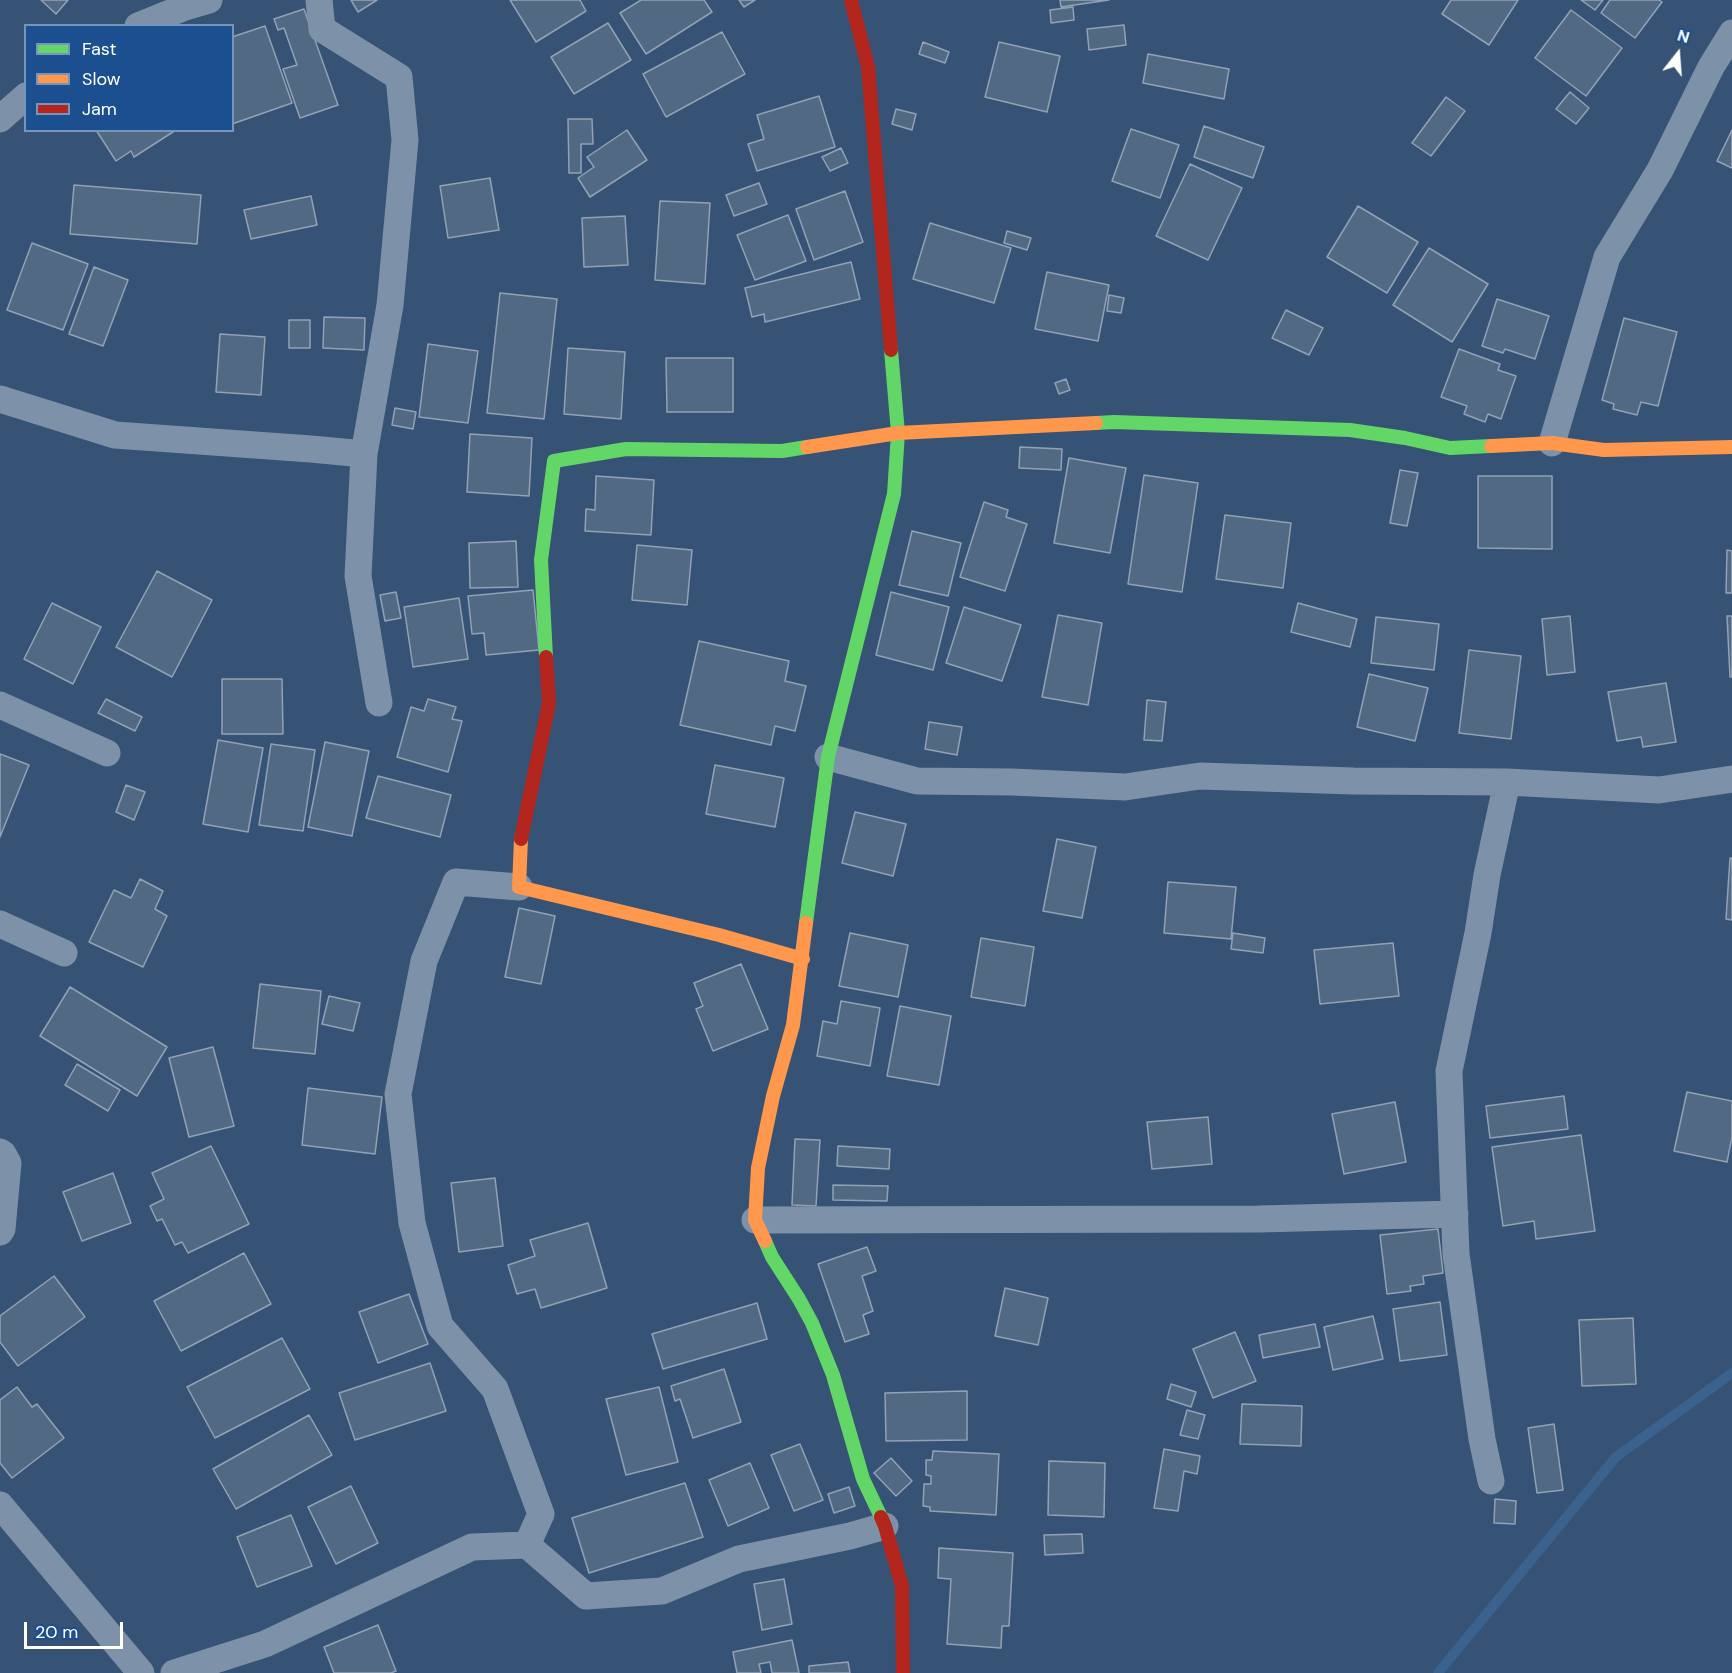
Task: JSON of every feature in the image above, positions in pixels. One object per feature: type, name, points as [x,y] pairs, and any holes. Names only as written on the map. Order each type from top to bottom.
[{"type":"street","points":[[143,24],[209,0]]},
{"type":"street","points":[[319,0],[322,29],[399,76],[405,140],[390,304],[364,454],[358,576],[379,703]]},
{"type":"street","points":[[851,0],[868,67],[898,433],[894,494],[828,757],[793,1025],[773,1096],[758,1168],[755,1220],[772,1257],[812,1323],[833,1375],[863,1479],[885,1526],[902,1586],[903,1673]]},
{"type":"street","points":[[1552,443],[1607,257],[1660,170],[1711,67],[1732,33]]},
{"type":"street","points":[[0,119],[24,98]]},
{"type":"street","points":[[0,399],[115,435],[364,454]]},
{"type":"street","points":[[519,887],[521,838],[549,703],[541,560],[554,461],[626,449],[782,451],[898,433],[1114,422],[1350,430],[1405,438],[1450,448],[1552,443],[1604,450],[1732,447]]},
{"type":"street","points":[[0,705],[107,753]]},
{"type":"street","points":[[828,757],[917,781],[1125,787],[1200,776],[1507,783],[1659,790],[1732,779]]},
{"type":"street","points":[[1491,1481],[1456,1254],[1449,1071],[1507,783]]},
{"type":"street","points":[[527,1545],[541,1514],[495,1389],[440,1326],[412,1224],[398,1094],[424,961],[456,882],[519,887],[719,935],[803,959]]},
{"type":"street","points":[[0,924],[64,953]]},
{"type":"street","points":[[0,1152],[8,1163],[0,1232]]},
{"type":"street","points":[[755,1220],[1259,1219],[1455,1214]]},
{"type":"street","points":[[0,1505],[141,1673]]},
{"type":"street","points":[[174,1673],[265,1644],[472,1547],[527,1545],[586,1596],[662,1591],[738,1559],[850,1536],[885,1526]]},
{"type":"building","points":[[41,0],[68,0],[56,14]]},
{"type":"building","points":[[351,0],[377,0],[358,12]]},
{"type":"building","points":[[510,0],[580,0],[586,11],[536,42]]},
{"type":"building","points":[[641,0],[704,0],[712,12],[646,54],[620,13]]},
{"type":"building","points":[[739,0],[755,0],[744,7]]},
{"type":"building","points":[[1060,0],[1109,0],[1061,7]]},
{"type":"building","points":[[1451,0],[1518,0],[1489,45],[1442,14]]},
{"type":"building","points":[[1581,0],[1603,0],[1595,10]]},
{"type":"building","points":[[1610,0],[1659,0],[1662,2],[1635,38],[1601,13]]},
{"type":"building","points":[[1073,7],[1074,20],[1051,23],[1050,10]]},
{"type":"building","points":[[304,9],[338,105],[300,118],[283,69],[297,65],[284,28],[278,30],[274,19]]},
{"type":"building","points":[[1571,10],[1622,48],[1586,96],[1535,58]]},
{"type":"building","points":[[608,23],[631,60],[574,94],[551,57]]},
{"type":"building","points":[[1124,25],[1126,45],[1089,50],[1087,29]]},
{"type":"building","points":[[265,26],[292,103],[234,123],[234,36]]},
{"type":"building","points":[[722,32],[745,74],[666,117],[643,74]]},
{"type":"building","points":[[923,42],[949,52],[945,63],[919,54]]},
{"type":"building","points":[[999,42],[1060,56],[1047,112],[985,97]]},
{"type":"building","points":[[1148,54],[1229,69],[1224,99],[1143,83]]},
{"type":"building","points":[[1570,92],[1589,108],[1576,124],[1556,109]]},
{"type":"building","points":[[819,96],[835,147],[757,171],[748,144],[764,139],[757,115]]},
{"type":"building","points":[[1446,97],[1465,111],[1431,156],[1412,143]]},
{"type":"building","points":[[896,109],[916,114],[912,130],[892,124]]},
{"type":"building","points":[[568,119],[592,119],[593,144],[581,144],[581,173],[569,173]]},
{"type":"building","points":[[1204,126],[1264,147],[1253,178],[1194,157]]},
{"type":"building","points":[[1131,129],[1179,145],[1160,198],[1112,181]]},
{"type":"building","points":[[627,130],[647,160],[590,197],[578,178],[594,167],[587,157]]},
{"type":"building","points":[[1732,130],[1732,168],[1717,161]]},
{"type":"building","points":[[97,132],[173,132],[134,157],[131,151],[116,161]]},
{"type":"building","points":[[841,148],[848,163],[830,171],[822,157]]},
{"type":"building","points":[[1190,164],[1242,188],[1208,260],[1156,236]]},
{"type":"building","points":[[490,178],[499,230],[448,238],[440,186]]},
{"type":"building","points":[[759,183],[767,204],[734,216],[726,195]]},
{"type":"building","points":[[74,185],[201,195],[197,244],[70,234]]},
{"type":"building","points":[[845,191],[863,242],[814,260],[796,209]]},
{"type":"building","points":[[311,196],[317,225],[251,239],[244,210]]},
{"type":"building","points":[[660,201],[710,203],[705,284],[655,280]]},
{"type":"building","points":[[1358,206],[1418,242],[1387,293],[1327,257]]},
{"type":"building","points":[[788,215],[806,261],[755,280],[737,235]]},
{"type":"building","points":[[625,216],[628,265],[584,267],[582,218]]},
{"type":"building","points":[[930,223],[1011,248],[994,303],[913,279]]},
{"type":"building","points":[[1007,231],[1031,238],[1027,250],[1004,243]]},
{"type":"building","points":[[32,243],[88,264],[63,330],[7,310]]},
{"type":"building","points":[[1429,248],[1488,284],[1452,342],[1393,305]]},
{"type":"building","points":[[851,262],[860,299],[765,322],[764,314],[752,317],[745,288]]},
{"type":"building","points":[[94,267],[128,280],[103,346],[69,334]]},
{"type":"building","points":[[1047,272],[1109,285],[1098,341],[1035,329]]},
{"type":"building","points":[[500,293],[557,299],[544,419],[487,413]]},
{"type":"building","points":[[1109,295],[1124,298],[1121,313],[1107,311]]},
{"type":"building","points":[[1497,299],[1549,316],[1535,359],[1505,349],[1503,353],[1482,346]]},
{"type":"building","points":[[1286,310],[1323,328],[1309,355],[1272,338]]},
{"type":"building","points":[[324,317],[365,318],[364,350],[323,348]]},
{"type":"building","points":[[1624,318],[1677,332],[1658,406],[1641,402],[1637,415],[1613,409],[1614,404],[1602,400]]},
{"type":"building","points":[[289,320],[310,320],[310,348],[289,348]]},
{"type":"building","points":[[220,334],[265,337],[261,395],[216,392]]},
{"type":"building","points":[[428,344],[478,351],[468,423],[419,417]]},
{"type":"building","points":[[568,348],[625,352],[621,419],[564,414]]},
{"type":"building","points":[[1459,349],[1500,364],[1498,370],[1516,376],[1501,419],[1488,414],[1485,422],[1464,414],[1467,406],[1441,397]]},
{"type":"building","points":[[666,358],[733,358],[733,412],[667,412]]},
{"type":"building","points":[[1066,379],[1070,390],[1059,394],[1055,383]]},
{"type":"building","points":[[395,408],[416,412],[413,429],[392,425]]},
{"type":"building","points":[[470,434],[532,438],[529,496],[467,492]]},
{"type":"building","points":[[1020,447],[1062,449],[1061,470],[1019,468]]},
{"type":"building","points":[[1069,458],[1126,468],[1110,553],[1054,543]]},
{"type":"building","points":[[1400,470],[1418,473],[1407,526],[1390,523]]},
{"type":"building","points":[[1144,475],[1198,483],[1182,592],[1128,584]]},
{"type":"building","points":[[596,476],[654,480],[651,535],[585,531],[586,509],[595,510]]},
{"type":"building","points":[[1478,476],[1552,476],[1552,549],[1478,548]]},
{"type":"building","points":[[984,502],[1008,510],[1006,517],[1027,524],[1005,591],[960,577]]},
{"type":"building","points":[[1225,515],[1291,523],[1283,588],[1216,579]]},
{"type":"building","points":[[912,531],[961,543],[948,596],[899,585]]},
{"type":"building","points":[[516,541],[518,587],[470,588],[469,543]]},
{"type":"building","points":[[637,545],[692,550],[687,605],[632,600]]},
{"type":"building","points":[[1727,550],[1732,551],[1732,593],[1726,593]]},
{"type":"building","points":[[157,571],[212,600],[172,677],[116,647]]},
{"type":"building","points":[[533,590],[539,650],[486,655],[484,633],[472,634],[468,596]]},
{"type":"building","points":[[396,592],[401,618],[385,621],[380,595]]},
{"type":"building","points":[[891,592],[949,607],[933,670],[876,655]]},
{"type":"building","points":[[459,598],[468,659],[413,667],[404,607]]},
{"type":"building","points":[[52,603],[101,627],[73,684],[24,659]]},
{"type":"building","points":[[1298,603],[1357,619],[1350,647],[1291,632]]},
{"type":"building","points":[[964,607],[1021,625],[1002,681],[946,663]]},
{"type":"building","points":[[1058,615],[1102,623],[1088,705],[1042,697]]},
{"type":"building","points":[[1570,616],[1575,672],[1547,675],[1542,619]]},
{"type":"building","points":[[1727,616],[1732,616],[1732,677],[1730,677]]},
{"type":"building","points":[[1376,617],[1439,624],[1434,670],[1371,663]]},
{"type":"building","points":[[699,641],[789,661],[785,681],[806,686],[795,731],[775,726],[771,745],[680,725]]},
{"type":"building","points":[[1469,650],[1521,656],[1511,739],[1459,733]]},
{"type":"building","points":[[1369,674],[1428,688],[1415,741],[1357,727]]},
{"type":"building","points":[[222,679],[282,679],[283,734],[222,734]]},
{"type":"building","points":[[1666,683],[1676,742],[1643,747],[1641,737],[1617,741],[1608,692]]},
{"type":"building","points":[[106,699],[142,717],[135,731],[98,713]]},
{"type":"building","points":[[428,699],[456,707],[452,719],[462,721],[448,772],[397,757],[411,707],[424,711]]},
{"type":"building","points":[[1147,700],[1166,702],[1162,741],[1144,740]]},
{"type":"building","points":[[929,722],[962,727],[957,755],[925,749]]},
{"type":"building","points":[[218,740],[263,748],[248,832],[203,824]]},
{"type":"building","points":[[325,742],[369,751],[352,836],[308,827]]},
{"type":"building","points":[[271,744],[315,750],[303,831],[259,825]]},
{"type":"building","points":[[0,754],[29,765],[0,837]]},
{"type":"building","points":[[715,765],[784,778],[775,827],[706,814]]},
{"type":"building","points":[[378,776],[451,795],[440,837],[366,818]]},
{"type":"building","points":[[126,785],[145,792],[134,820],[116,812]]},
{"type":"building","points":[[855,812],[906,824],[893,876],[842,863]]},
{"type":"building","points":[[1057,839],[1096,847],[1082,918],[1043,911]]},
{"type":"building","points":[[1730,858],[1732,858],[1732,920],[1726,919]]},
{"type":"building","points":[[140,879],[163,891],[155,909],[167,916],[143,967],[89,942],[114,890],[131,898]]},
{"type":"building","points":[[1168,882],[1236,887],[1231,939],[1164,933]]},
{"type":"building","points":[[519,908],[555,916],[541,984],[505,977]]},
{"type":"building","points":[[850,933],[908,945],[898,997],[839,986]]},
{"type":"building","points":[[1233,933],[1265,938],[1263,953],[1231,949]]},
{"type":"building","points":[[981,938],[1034,947],[1025,1006],[971,997]]},
{"type":"building","points":[[1393,943],[1399,996],[1320,1004],[1314,950]]},
{"type":"building","points":[[741,964],[768,1029],[713,1051],[696,1009],[703,1006],[694,983]]},
{"type":"building","points":[[260,984],[321,991],[315,1054],[253,1048]]},
{"type":"building","points":[[70,987],[167,1047],[137,1096],[40,1036]]},
{"type":"building","points":[[329,996],[360,1003],[353,1031],[322,1024]]},
{"type":"building","points":[[841,1001],[880,1008],[870,1066],[817,1056],[823,1021],[837,1024]]},
{"type":"building","points":[[900,1006],[951,1016],[939,1085],[887,1076]]},
{"type":"building","points":[[213,1047],[234,1126],[189,1137],[169,1058]]},
{"type":"building","points":[[77,1064],[120,1090],[108,1111],[65,1085]]},
{"type":"building","points":[[308,1088],[382,1097],[375,1154],[302,1145]]},
{"type":"building","points":[[1687,1092],[1732,1101],[1732,1137],[1727,1162],[1674,1151]]},
{"type":"building","points":[[1564,1096],[1568,1129],[1490,1138],[1486,1106]]},
{"type":"building","points":[[1395,1102],[1406,1162],[1344,1174],[1332,1114]]},
{"type":"building","points":[[1208,1117],[1212,1164],[1152,1169],[1147,1122]]},
{"type":"building","points":[[1581,1135],[1595,1231],[1536,1239],[1534,1221],[1503,1226],[1492,1147]]},
{"type":"building","points":[[795,1139],[820,1140],[816,1206],[792,1205]]},
{"type":"building","points":[[211,1146],[249,1224],[188,1253],[182,1242],[175,1245],[162,1219],[157,1221],[150,1206],[164,1199],[152,1173]]},
{"type":"building","points":[[838,1146],[890,1149],[889,1169],[837,1166]]},
{"type":"building","points":[[113,1173],[131,1223],[82,1241],[63,1192]]},
{"type":"building","points":[[495,1178],[503,1246],[459,1252],[451,1183]]},
{"type":"building","points":[[833,1185],[888,1186],[887,1201],[833,1200]]},
{"type":"building","points":[[588,1223],[607,1288],[541,1308],[535,1289],[517,1294],[508,1265],[535,1256],[530,1240]]},
{"type":"building","points":[[1438,1229],[1443,1273],[1423,1276],[1424,1284],[1410,1286],[1411,1291],[1387,1294],[1380,1235]]},
{"type":"building","points":[[867,1247],[876,1271],[862,1276],[873,1311],[863,1315],[869,1334],[845,1342],[818,1264]]},
{"type":"building","points":[[244,1253],[271,1304],[181,1351],[154,1301]]},
{"type":"building","points":[[54,1276],[85,1317],[18,1366],[0,1342],[0,1316]]},
{"type":"building","points":[[1005,1288],[1048,1298],[1038,1345],[995,1336]]},
{"type":"building","points":[[409,1294],[428,1344],[378,1363],[359,1312]]},
{"type":"building","points":[[1440,1302],[1447,1355],[1400,1361],[1393,1309]]},
{"type":"building","points":[[757,1303],[767,1339],[663,1369],[652,1334]]},
{"type":"building","points":[[1373,1316],[1383,1359],[1333,1370],[1324,1327]]},
{"type":"building","points":[[1633,1318],[1636,1384],[1582,1386],[1579,1320]]},
{"type":"building","points":[[1315,1324],[1320,1347],[1263,1358],[1259,1335]]},
{"type":"building","points":[[1235,1332],[1256,1381],[1213,1398],[1193,1349]]},
{"type":"building","points":[[282,1338],[310,1389],[215,1438],[187,1387]]},
{"type":"building","points":[[430,1363],[446,1411],[355,1440],[339,1393]]},
{"type":"building","points":[[724,1369],[741,1422],[693,1438],[680,1399],[675,1401],[671,1386]]},
{"type":"building","points":[[1171,1384],[1196,1392],[1191,1407],[1167,1399]]},
{"type":"building","points":[[17,1387],[32,1407],[37,1404],[64,1438],[12,1478],[0,1463],[0,1400]]},
{"type":"building","points":[[659,1387],[678,1462],[626,1475],[606,1399]]},
{"type":"building","points":[[967,1391],[967,1440],[886,1441],[885,1393]]},
{"type":"building","points":[[1242,1404],[1302,1406],[1301,1446],[1240,1444]]},
{"type":"building","points":[[1187,1410],[1205,1415],[1198,1439],[1180,1435]]},
{"type":"building","points":[[309,1415],[332,1455],[236,1509],[213,1469]]},
{"type":"building","points":[[1554,1424],[1563,1490],[1537,1493],[1528,1428]]},
{"type":"building","points":[[800,1444],[823,1500],[794,1511],[771,1455]]},
{"type":"building","points":[[1164,1449],[1200,1456],[1197,1474],[1184,1471],[1178,1511],[1154,1508]]},
{"type":"building","points":[[933,1451],[999,1454],[996,1515],[930,1511],[930,1507],[923,1506],[924,1484],[931,1484],[931,1476],[926,1475],[926,1460],[932,1460]]},
{"type":"building","points":[[891,1458],[912,1481],[896,1496],[874,1473]]},
{"type":"building","points":[[1049,1461],[1105,1463],[1104,1517],[1048,1515]]},
{"type":"building","points":[[750,1463],[769,1508],[728,1526],[709,1480]]},
{"type":"building","points":[[685,1483],[703,1537],[589,1573],[572,1518]]},
{"type":"building","points":[[351,1486],[378,1543],[336,1564],[308,1507]]},
{"type":"building","points":[[849,1487],[855,1506],[834,1513],[828,1494]]},
{"type":"building","points":[[1495,1499],[1516,1501],[1515,1524],[1494,1523]]},
{"type":"building","points":[[291,1515],[312,1566],[257,1587],[237,1537]]},
{"type":"building","points":[[1082,1534],[1083,1553],[1045,1555],[1044,1535]]},
{"type":"building","points":[[939,1548],[1013,1553],[1009,1626],[1002,1626],[1001,1648],[947,1644],[951,1579],[938,1578]]},
{"type":"building","points":[[784,1579],[792,1624],[762,1630],[754,1584]]},
{"type":"building","points":[[378,1625],[396,1671],[391,1673],[334,1673],[324,1647]]},
{"type":"building","points":[[792,1640],[799,1673],[772,1673],[770,1662],[759,1664],[761,1673],[737,1673],[733,1652]]},
{"type":"building","points":[[848,1662],[850,1673],[809,1673],[809,1666]]},
{"type":"waterway","points":[[1438,1673],[1616,1457],[1732,1373]]},
{"type":"traffic: fast","points":[[806,923],[828,757],[894,494],[898,433],[891,350]]},
{"type":"traffic: fast","points":[[1096,423],[1350,430],[1405,438],[1450,448],[1491,446]]},
{"type":"traffic: fast","points":[[546,657],[541,560],[554,461],[626,449],[782,451],[807,447]]},
{"type":"traffic: fast","points":[[765,1241],[772,1257],[812,1323],[833,1375],[863,1479],[881,1517]]},
{"type":"traffic: slow","points":[[807,447],[898,433],[1096,423]]},
{"type":"traffic: slow","points":[[1491,446],[1552,443],[1604,450],[1732,447]]},
{"type":"traffic: slow","points":[[521,839],[519,887],[719,935],[803,959]]},
{"type":"traffic: slow","points":[[765,1241],[755,1220],[758,1168],[773,1096],[793,1025],[806,923]]},
{"type":"traffic: jam","points":[[851,0],[868,67],[891,350]]},
{"type":"traffic: jam","points":[[521,839],[549,703],[546,657]]},
{"type":"traffic: jam","points":[[881,1517],[902,1586],[903,1673]]}]
